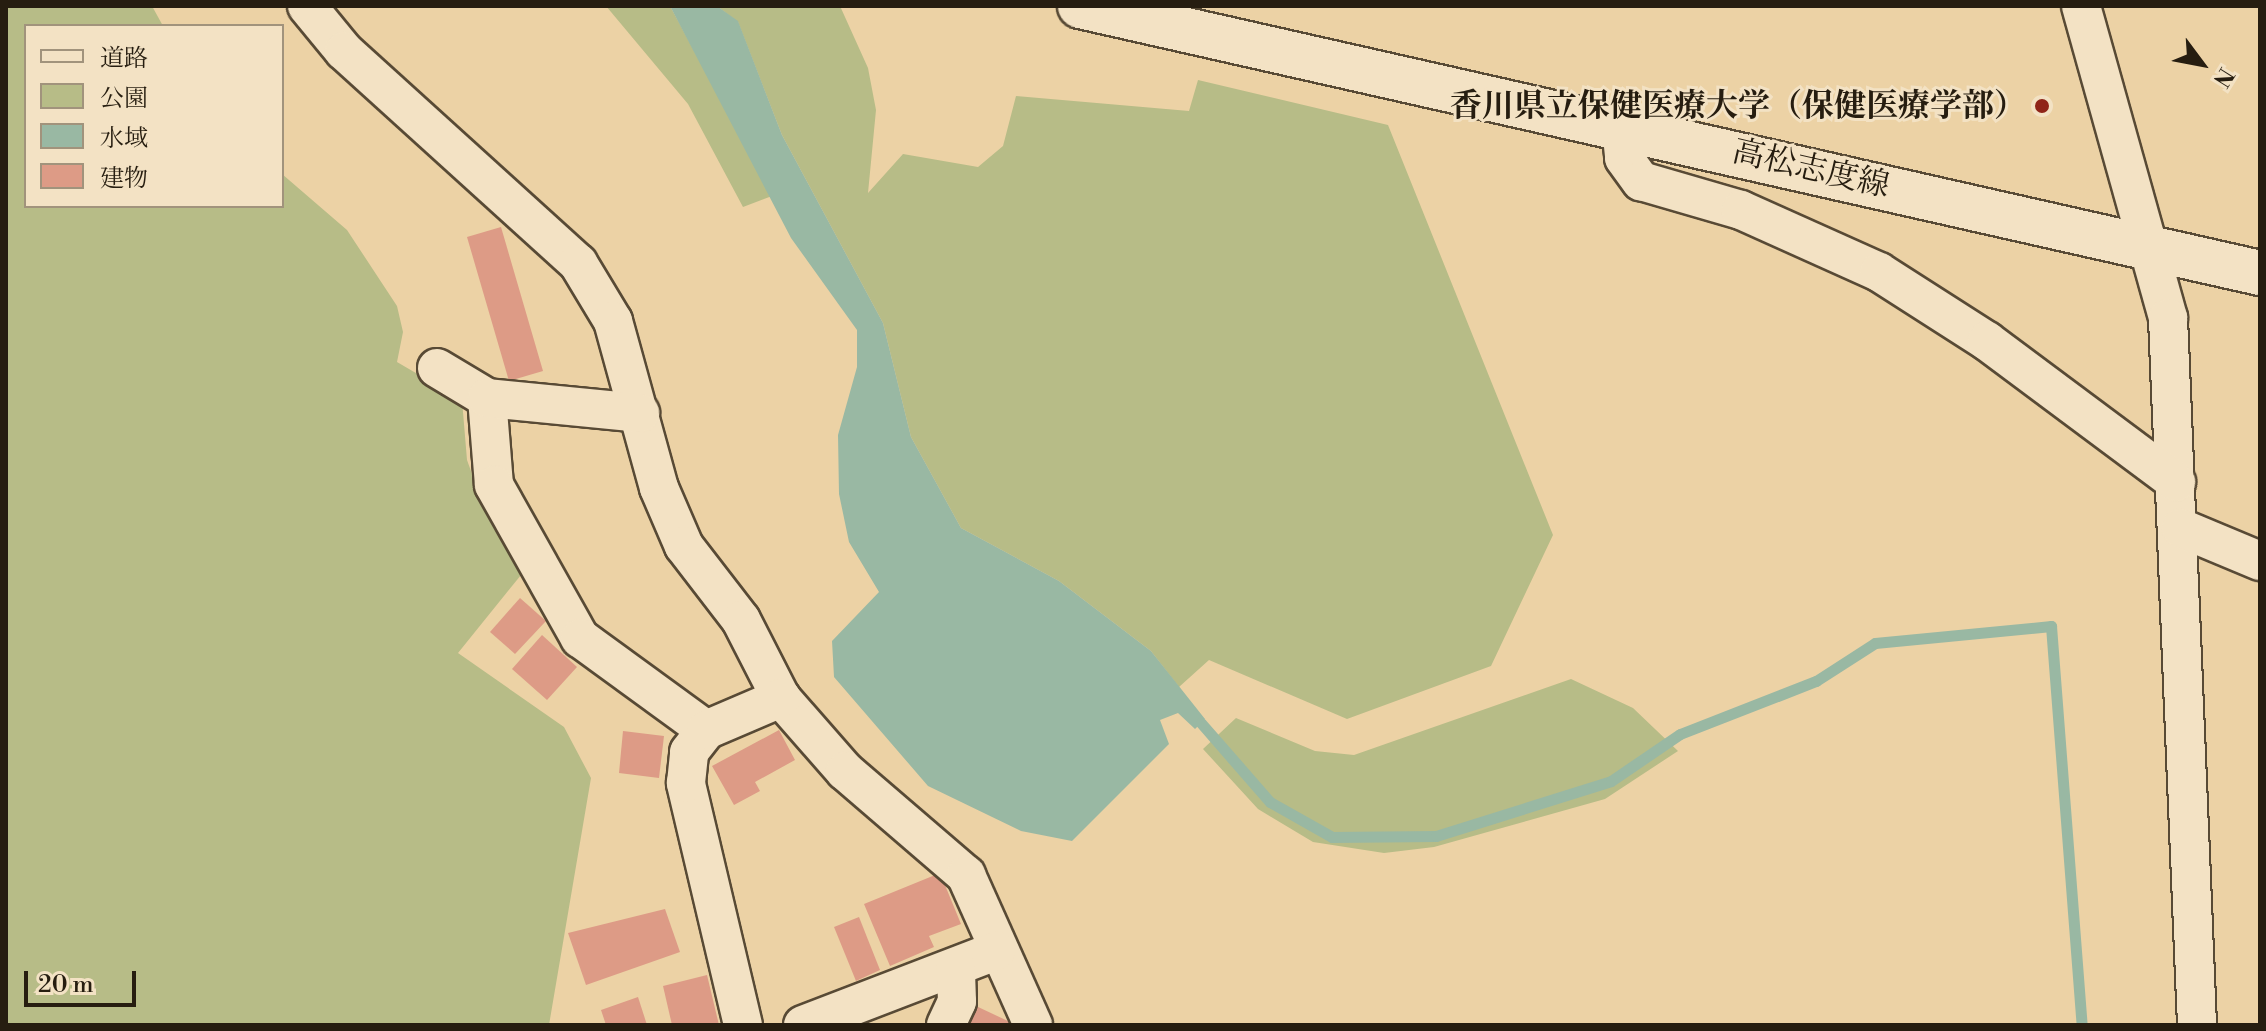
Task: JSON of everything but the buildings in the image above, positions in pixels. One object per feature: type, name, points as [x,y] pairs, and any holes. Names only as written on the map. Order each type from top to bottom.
[{"type":"main road","name":"高松志度線","points":[[1080,6],[2260,273]]},
{"type":"street","points":[[307,6],[344,51],[578,263],[613,321],[659,488],[684,546],[741,620],[781,698],[845,771],[966,875],[996,951],[1033,1025]]},
{"type":"street","points":[[2081,6],[2153,249],[2168,318],[2181,528],[2197,1025]]},
{"type":"street","points":[[1621,127],[1624,158],[1641,181],[1741,210],[1879,272],[1987,341],[2176,482]]},
{"type":"street","points":[[437,368],[487,398],[640,413]]},
{"type":"street","points":[[487,398],[494,485],[580,638],[706,730]]},
{"type":"street","points":[[2181,528],[2260,561]]},
{"type":"street","points":[[743,1025],[686,783],[689,752],[706,730],[781,698]]},
{"type":"street","points":[[803,1025],[996,951]]},
{"type":"street","points":[[946,1025],[957,1001],[956,967]]},
{"type":"green space","points":[[6,6],[152,6],[162,24],[24,24],[24,208],[284,208],[284,176],[347,230],[397,306],[403,332],[397,362],[462,400],[467,460],[485,510],[521,575],[458,653],[564,727],[591,778],[549,1025],[6,1025]]},
{"type":"green space","points":[[606,6],[670,6],[772,196],[743,207],[688,104]]},
{"type":"green space","points":[[717,6],[840,6],[868,68],[876,110],[868,193],[903,154],[978,167],[1003,146],[1016,96],[1189,111],[1198,80],[1388,125],[1553,535],[1491,666],[1347,719],[1209,660],[1179,687],[1151,651],[1059,581],[961,528],[911,437],[883,323],[782,135],[738,22]]},
{"type":"green space","points":[[1571,679],[1633,708],[1678,751],[1605,799],[1434,847],[1384,853],[1313,842],[1258,809],[1203,749],[1236,718],[1315,751],[1354,755]]},
{"type":"water","points":[[670,6],[717,6],[738,21],[782,135],[883,323],[911,437],[961,528],[1059,581],[1151,651],[1205,719],[1195,729],[1178,713],[1160,720],[1169,744],[1072,841],[1021,831],[928,786],[834,677],[832,641],[879,592],[849,542],[839,494],[838,435],[857,367],[857,330],[791,238]]},
{"type":"waterway","points":[[1201,723],[1270,802],[1332,837],[1436,836],[1611,781],[1680,734],[1816,681],[1875,643],[2051,626],[2082,1025]]},
{"type":"place","name":"香川県立保健医療大学（保健医療学部）","points":[[2042,106]]}]
